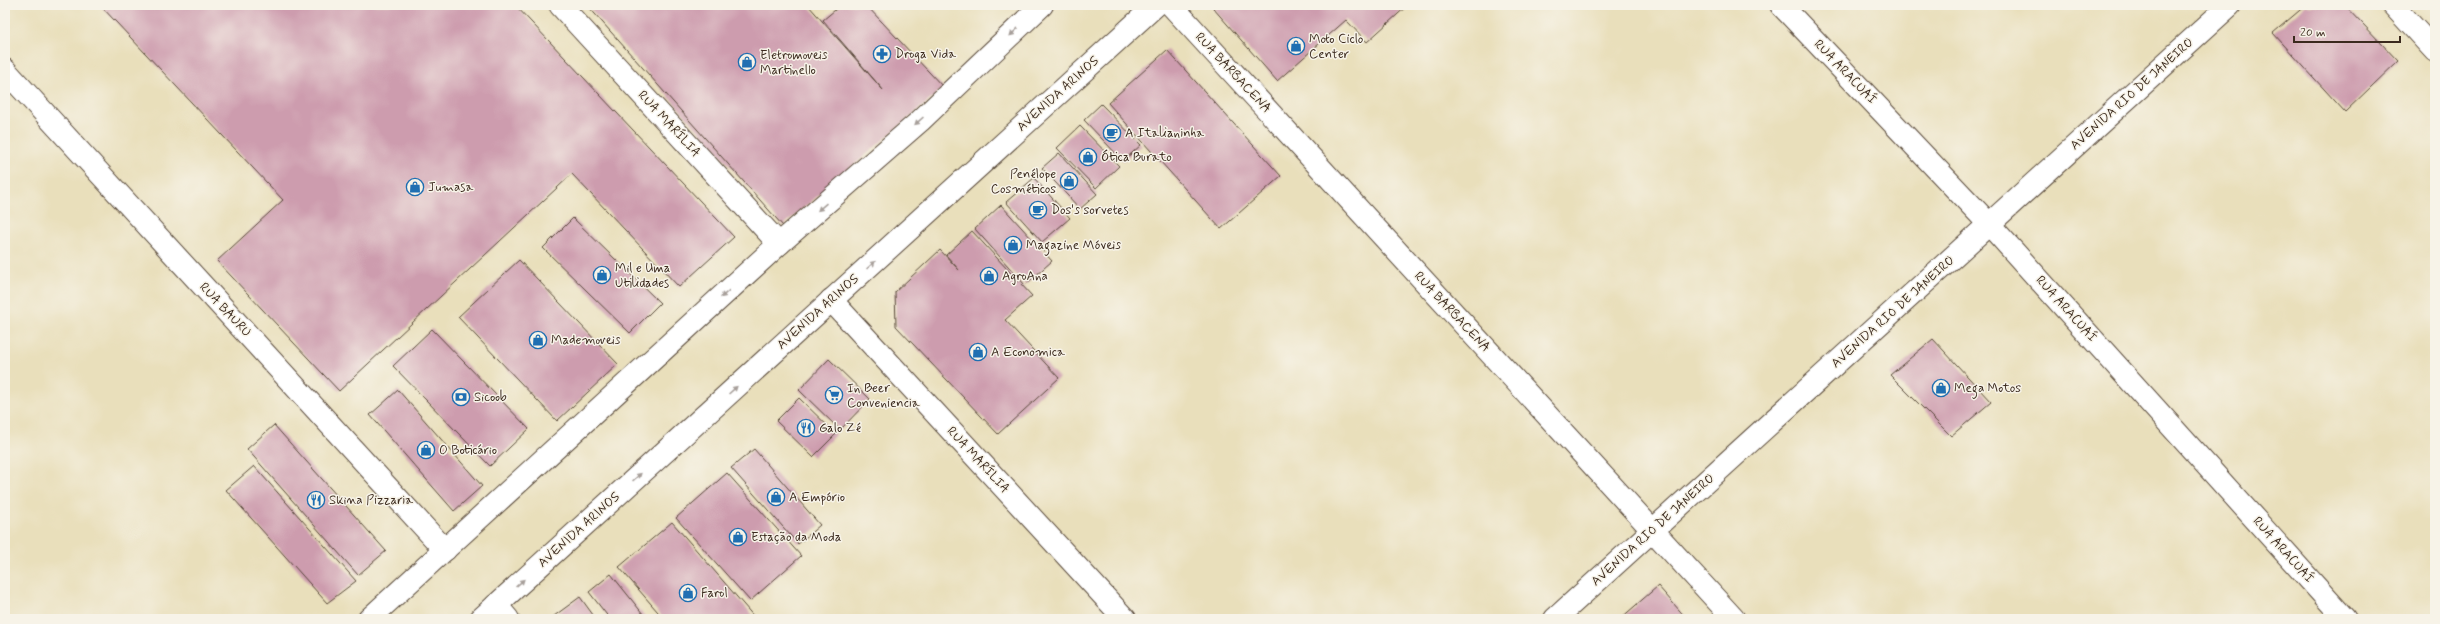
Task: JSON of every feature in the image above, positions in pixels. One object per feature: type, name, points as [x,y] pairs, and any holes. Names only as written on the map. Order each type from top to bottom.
[{"type":"street","name":"RUA MARÍLIA","points":[[560,5],[779,244]]},
{"type":"street","points":[[369,619],[779,244],[920,121],[1042,5]]},
{"type":"street","name":"AVENIDA ARINOS","points":[[495,614],[831,300],[1156,5]]},
{"type":"street","name":"RUA BARBACENA","points":[[1171,5],[1734,619]]},
{"type":"street","name":"RUA ARACUAÍ","points":[[1781,5],[1989,224],[2345,619]]},
{"type":"street","name":"AVENIDA RIO DE JANEIRO","points":[[1555,619],[2230,5]]},
{"type":"street","points":[[2393,5],[2435,51]]},
{"type":"street","name":"RUA BAURU","points":[[5,70],[445,550]]},
{"type":"street","name":"RUA MARÍLIA","points":[[831,300],[1124,619]]},
{"type":"building","name":"Jumasa","points":[[100,5],[515,5],[734,237],[679,287],[572,174],[339,391],[217,261],[283,200]]},
{"type":"building","name":"Eletromoveis Martinello","points":[[587,5],[808,5],[883,90],[823,20],[841,5],[866,5],[944,88],[783,226]]},
{"type":"building","points":[[1216,5],[1408,5],[1367,42],[1346,20],[1277,81],[1213,8]]},
{"type":"building","points":[[2306,5],[2345,5],[2398,61],[2345,112],[2273,33]]},
{"type":"building","points":[[1167,50],[1281,176],[1221,229],[1108,103]]},
{"type":"building","name":"A Italianinha","points":[[1101,104],[1141,145],[1123,161],[1084,120]]},
{"type":"building","name":"Ótica Burato","points":[[1080,126],[1119,166],[1096,188],[1057,148]]},
{"type":"building","name":"Penélope Cosméticos","points":[[1059,153],[1097,194],[1080,209],[1042,168]]},
{"type":"building","name":"Dos's sorvetes","points":[[1034,178],[1070,218],[1042,242],[1006,202]]},
{"type":"building","name":"Magazine Móveis","points":[[1001,205],[1052,261],[1025,285],[975,229]]},
{"type":"building","name":"Mil e Uma Utilidades","points":[[573,218],[660,303],[630,333],[543,248]]},
{"type":"building","name":"A Economica","points":[[972,231],[1032,296],[1005,320],[1059,378],[998,434],[896,326],[895,292],[940,250],[959,270],[946,255]]},
{"type":"building","name":"Mademoveis","points":[[519,260],[618,364],[557,421],[458,317]]},
{"type":"building","name":"Sicoob","points":[[432,329],[529,429],[490,466],[393,366]]},
{"type":"building","name":"Mega Motos","points":[[1933,339],[1991,402],[1951,436],[1890,375]]},
{"type":"building","name":"In Beer Conveniencia","points":[[829,359],[870,399],[840,430],[799,390]]},
{"type":"building","name":"O Boticário","points":[[398,390],[482,486],[454,511],[370,415]]},
{"type":"building","name":"Galo Zé","points":[[799,398],[836,434],[813,457],[776,421]]},
{"type":"building","name":"Skina Pizzaria","points":[[274,425],[386,551],[358,575],[247,449]]},
{"type":"building","name":"A Empório","points":[[754,449],[820,525],[798,544],[731,468]]},
{"type":"building","points":[[254,466],[356,581],[327,603],[226,490]]},
{"type":"building","name":"Estação da Moda","points":[[727,473],[801,556],[750,601],[676,518]]},
{"type":"building","name":"Farol","points":[[672,522],[756,619],[664,619],[619,567]]},
{"type":"building","points":[[611,574],[647,619],[610,619],[589,592]]},
{"type":"building","points":[[1658,586],[1687,619],[1620,619]]},
{"type":"building","points":[[580,597],[596,619],[550,619]]},
{"type":"place","name":"Moto Ciclo Center","points":[[1296,46]]},
{"type":"place","name":"Droga Vida","points":[[882,54]]},
{"type":"place","name":"Eletromoveis Martinello","points":[[747,62]]},
{"type":"place","name":"A Italianinha","points":[[1112,133]]},
{"type":"place","name":"Ótica Burato","points":[[1088,157]]},
{"type":"place","name":"Penélope Cosméticos","points":[[1069,181]]},
{"type":"place","name":"Jumasa","points":[[415,187]]},
{"type":"place","name":"Dos's sorvetes","points":[[1038,210]]},
{"type":"place","name":"Magazine Móveis","points":[[1013,245]]},
{"type":"place","name":"Mil e Uma Utilidades","points":[[602,275]]},
{"type":"place","name":"AgroAna","points":[[989,276]]},
{"type":"place","name":"Mademoveis","points":[[538,340]]},
{"type":"place","name":"A Economica","points":[[978,352]]},
{"type":"place","name":"Mega Motos","points":[[1941,388]]},
{"type":"place","name":"In Beer Conveniencia","points":[[834,395]]},
{"type":"place","name":"Sicoob","points":[[461,397]]},
{"type":"place","name":"Galo Zé","points":[[806,428]]},
{"type":"place","name":"O Boticário","points":[[426,450]]},
{"type":"place","name":"A Empório","points":[[776,497]]},
{"type":"place","name":"Skina Pizzaria","points":[[316,500]]},
{"type":"place","name":"Estação da Moda","points":[[738,537]]},
{"type":"place","name":"Farol","points":[[688,593]]}]
